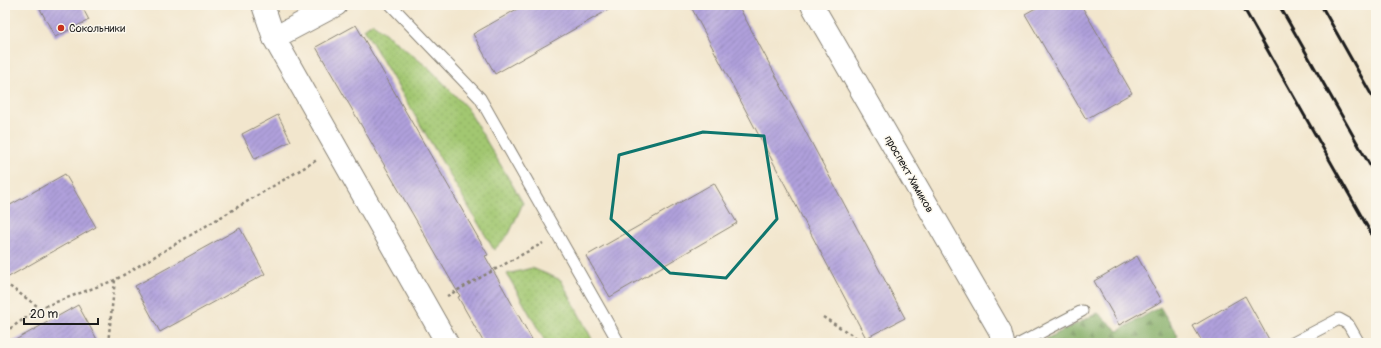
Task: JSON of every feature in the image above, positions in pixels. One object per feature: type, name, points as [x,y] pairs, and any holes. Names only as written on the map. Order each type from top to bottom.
[{"type":"street","points":[[263,5],[274,38],[447,343]]},
{"type":"street","points":[[274,38],[336,5]]},
{"type":"street","name":"проспект Химиков","points":[[812,5],[1000,331],[1003,343]]},
{"type":"lane","points":[[391,5],[480,98],[619,343]]},
{"type":"lane","points":[[1021,343],[1082,311]]},
{"type":"lane","points":[[1293,343],[1339,319],[1348,324],[1359,343]]},
{"type":"path","points":[[5,332],[40,308],[115,280],[336,148]]},
{"type":"path","points":[[427,308],[557,235]]},
{"type":"path","points":[[108,343],[115,280]]},
{"type":"path","points":[[5,283],[40,308]]},
{"type":"path","points":[[823,317],[865,343]]},
{"type":"highlighted area","points":[[703,132],[764,136],[777,219],[726,278],[670,273],[611,219],[619,155]]},
{"type":"green space","points":[[372,23],[431,70],[467,108],[523,203],[509,234],[494,250],[364,29]]},
{"type":"green space","points":[[532,268],[561,280],[594,343],[546,343],[507,274]]},
{"type":"green space","points":[[1160,307],[1178,336],[1172,343],[1048,343],[1046,339],[1098,313],[1118,331]]},
{"type":"building","name":"Сокольники","points":[[38,5],[81,5],[89,20],[55,37]]},
{"type":"building","points":[[524,5],[617,5],[495,74],[473,34]]},
{"type":"building","points":[[690,5],[738,5],[905,318],[866,338]]},
{"type":"building","points":[[1041,5],[1081,5],[1132,93],[1086,119],[1025,14]]},
{"type":"building","points":[[356,25],[488,255],[485,256],[534,343],[484,343],[458,297],[460,296],[316,47]]},
{"type":"building","points":[[278,115],[291,141],[255,159],[242,134]]},
{"type":"building","points":[[65,174],[96,227],[5,279],[5,208]]},
{"type":"building","points":[[714,183],[737,223],[610,297],[586,256]]},
{"type":"building","points":[[240,228],[265,274],[160,332],[135,286]]},
{"type":"building","points":[[1137,256],[1162,301],[1119,325],[1094,281]]},
{"type":"building","points":[[1245,296],[1271,343],[1203,343],[1193,326]]},
{"type":"building","points":[[78,305],[99,343],[10,343]]},
{"type":"railway","points":[[1242,5],[1376,242]]},
{"type":"railway","points":[[1279,5],[1376,176]]},
{"type":"railway","points":[[1321,5],[1376,103]]},
{"type":"place","name":"Сокольники","points":[[61,28]]}]
